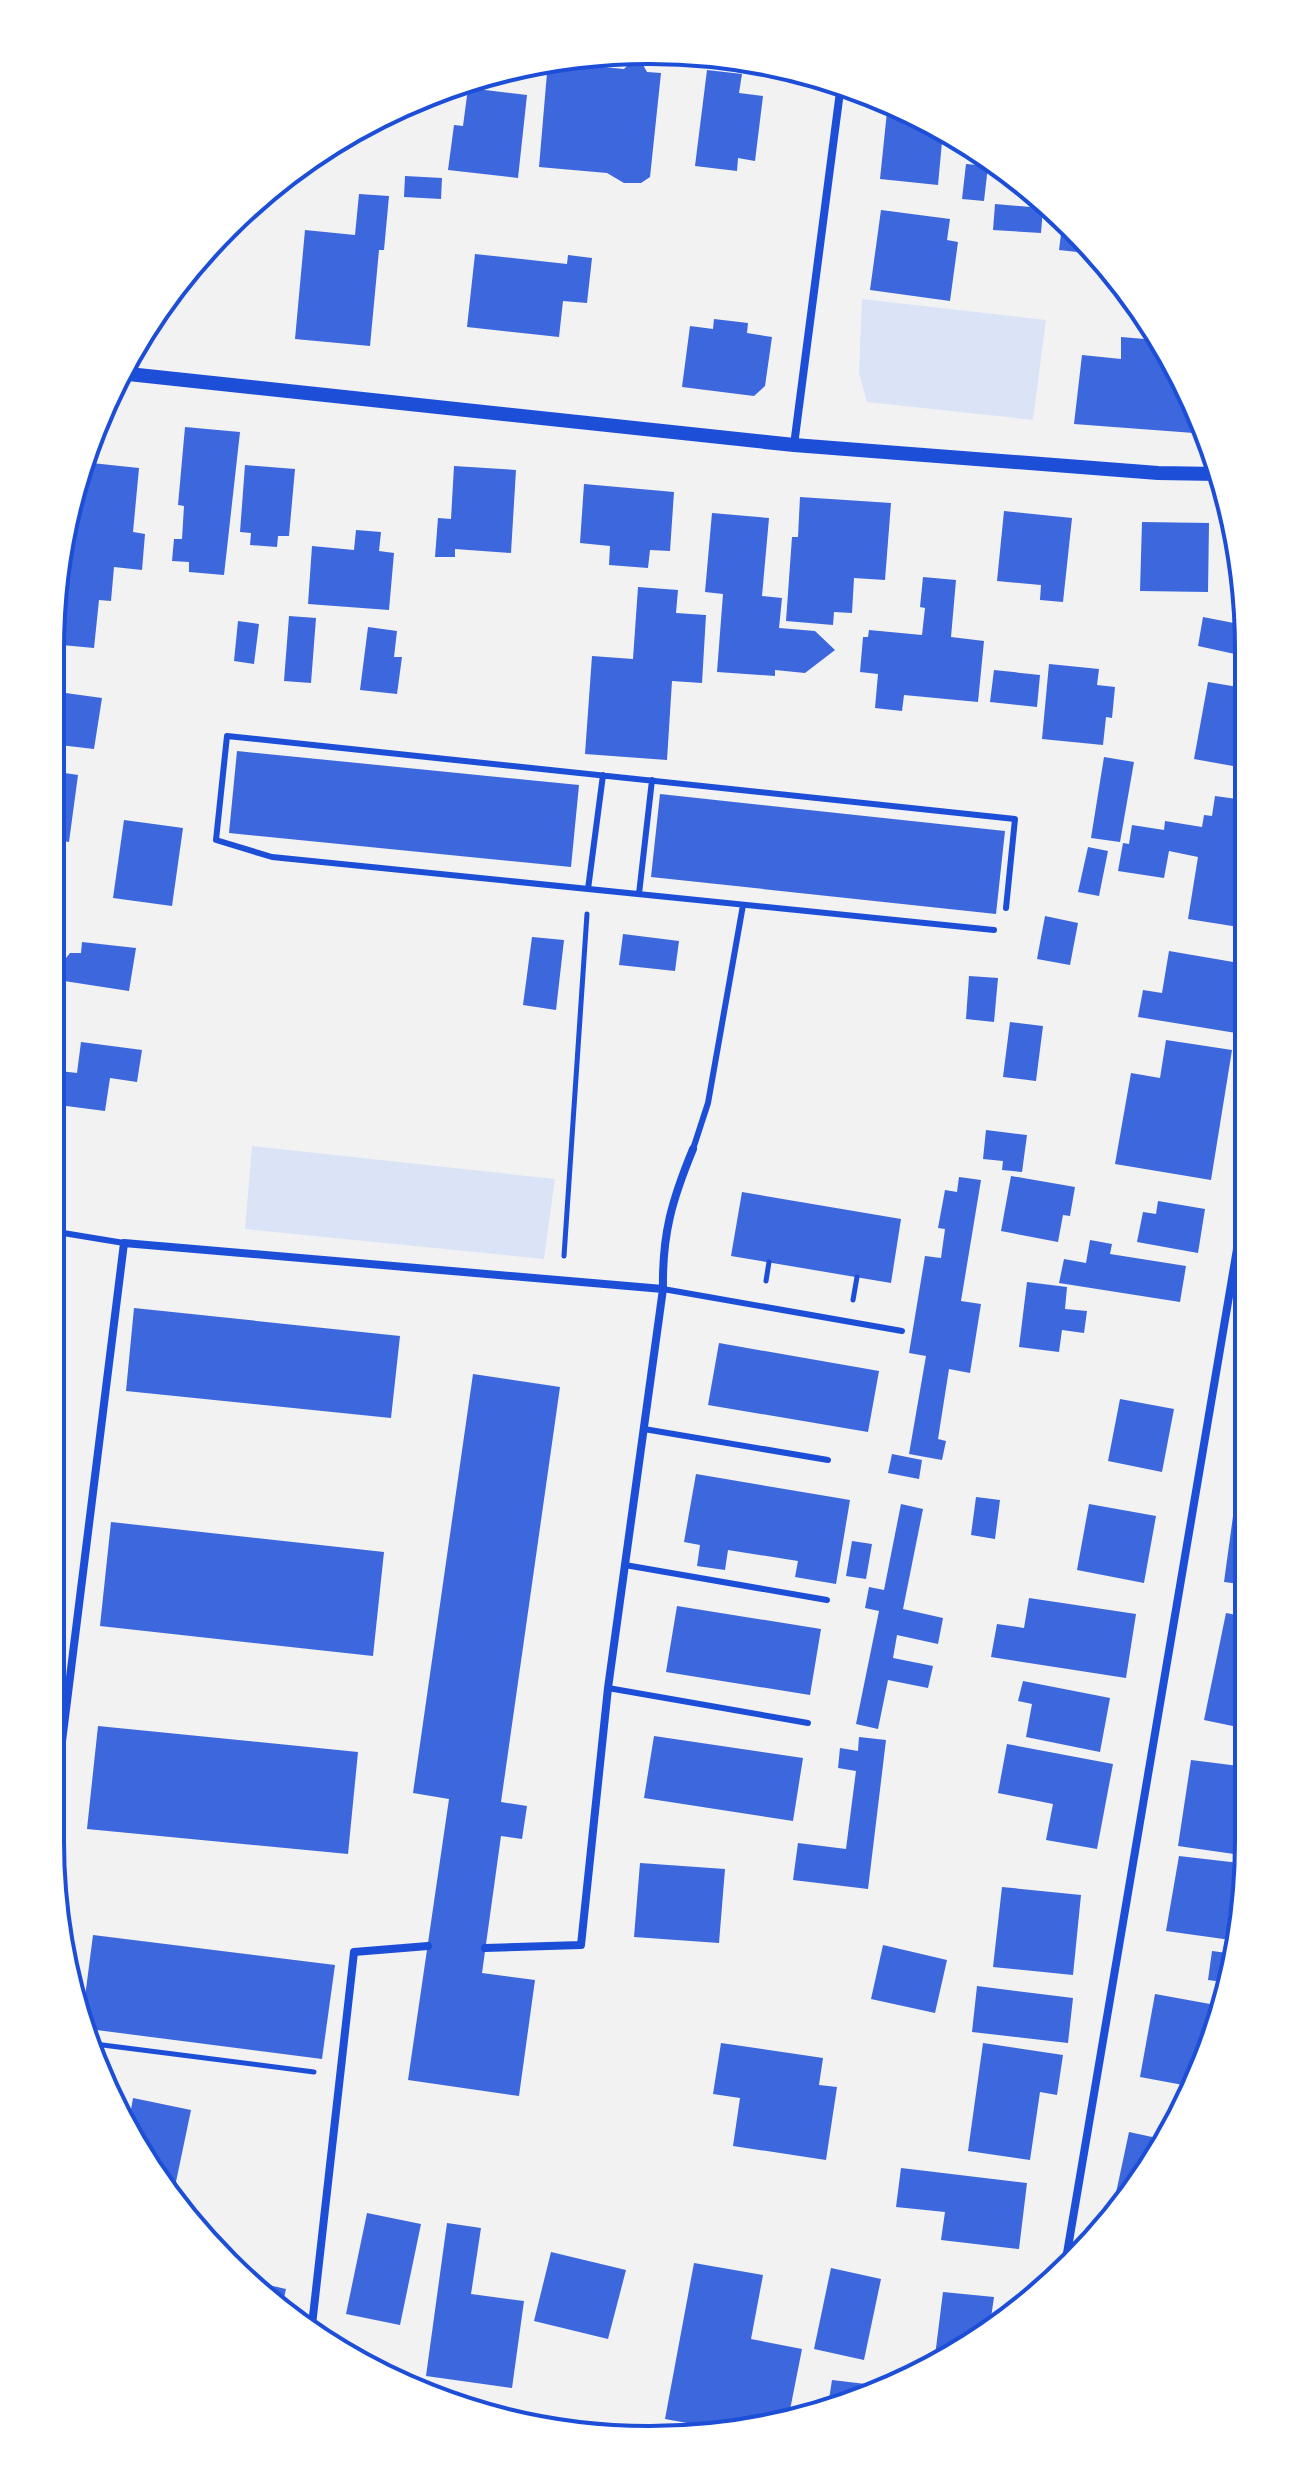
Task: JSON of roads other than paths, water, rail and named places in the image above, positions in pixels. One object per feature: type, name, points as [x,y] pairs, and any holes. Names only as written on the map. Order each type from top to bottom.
[{"type":"street","points":[[794,445],[839,96]]},
{"type":"street","points":[[133,374],[794,445],[1158,473],[1208,474]]},
{"type":"street","points":[[485,1948],[581,1945],[608,1688],[663,1289],[662,1253],[672,1200],[693,1149]]},
{"type":"street","points":[[64,1725],[124,1243],[663,1289]]},
{"type":"street","points":[[1067,2251],[1235,1261]]},
{"type":"street","points":[[313,2319],[354,1952],[428,1946]]},
{"type":"lane","points":[[994,930],[272,857],[216,840],[227,736],[1015,819],[1006,908]]},
{"type":"lane","points":[[588,889],[603,775]]},
{"type":"lane","points":[[639,894],[652,780]]},
{"type":"lane","points":[[693,1149],[708,1103],[743,905]]},
{"type":"lane","points":[[64,1233],[124,1243]]},
{"type":"lane","points":[[663,1289],[902,1331]]},
{"type":"lane","points":[[644,1429],[828,1460]]},
{"type":"lane","points":[[625,1565],[827,1600]]},
{"type":"lane","points":[[608,1688],[808,1723]]}]
